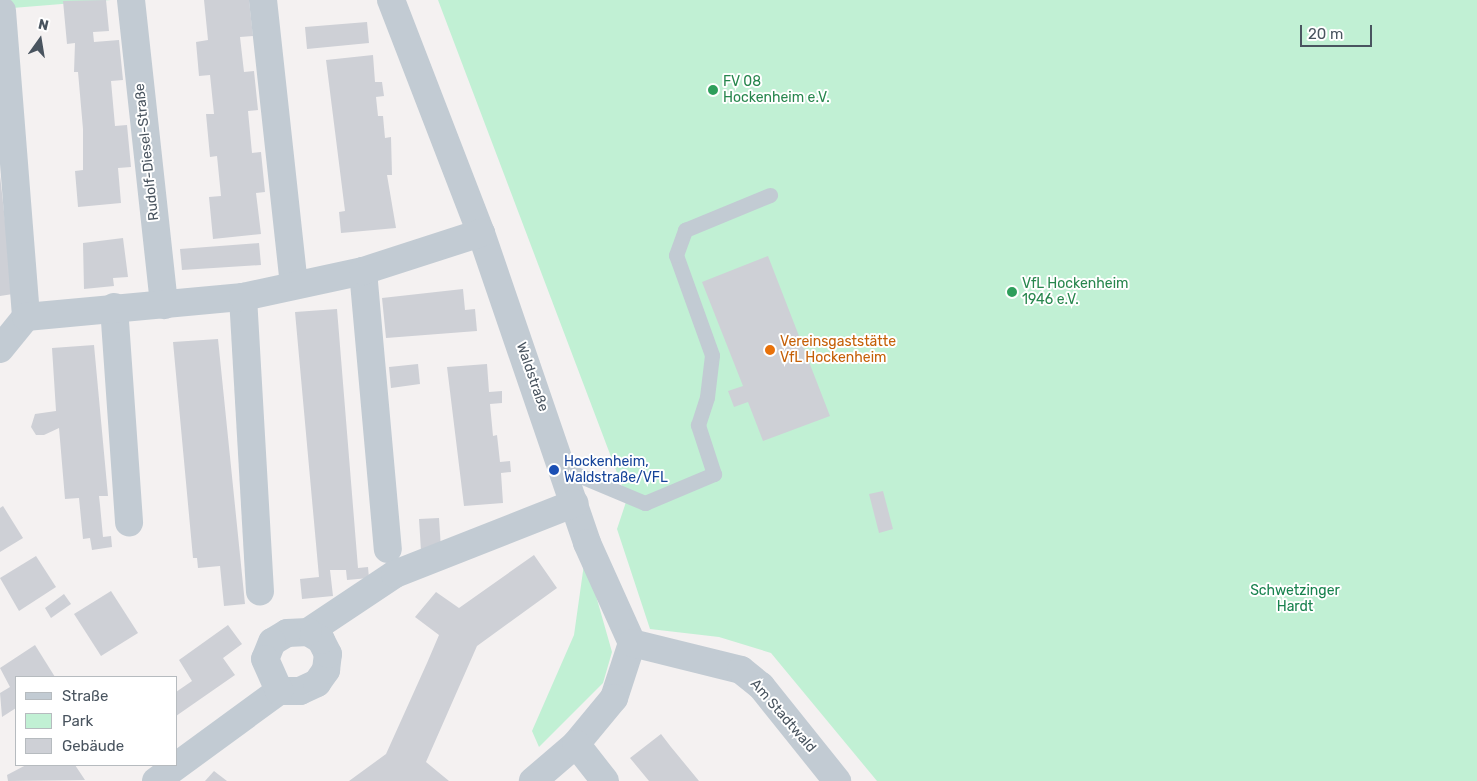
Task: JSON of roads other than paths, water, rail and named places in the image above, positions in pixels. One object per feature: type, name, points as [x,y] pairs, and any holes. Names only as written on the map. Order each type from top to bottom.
[{"type":"street","name":"Rudolf-Diesel-Straße","points":[[131,0],[164,305]]},
{"type":"street","points":[[263,0],[294,285]]},
{"type":"street","name":"Waldstraße","points":[[391,0],[481,233],[588,543],[632,643]]},
{"type":"street","points":[[0,349],[26,317],[2,11]]},
{"type":"street","points":[[26,317],[243,297],[363,271],[481,233]]},
{"type":"street","points":[[363,271],[388,549]]},
{"type":"street","points":[[243,297],[260,592]]},
{"type":"street","points":[[114,308],[129,522]]},
{"type":"street","points":[[279,691],[265,659],[272,642],[287,633],[308,632],[395,574],[575,503]]},
{"type":"street","points":[[178,765],[279,691],[300,691],[317,683],[326,670],[328,654],[321,640],[308,632]]},
{"type":"street","points":[[533,781],[576,744],[614,698],[632,643]]},
{"type":"street","name":"Am Stadtwald","points":[[632,643],[741,670],[761,686],[837,781]]},
{"type":"street","points":[[576,744],[605,781]]},
{"type":"street","points":[[156,781],[176,766]]},
{"type":"lane","points":[[564,469],[645,503],[714,474],[698,425],[708,397],[712,355],[676,254],[685,230],[770,195]]},
{"type":"place","name":"FV 08 Hockenheim e.V.","points":[[713,90]]},
{"type":"place","name":"VfL Hockenheim 1946 e.V.","points":[[1012,292]]},
{"type":"place","name":"Vereinsgaststätte VfL Hockenheim","points":[[770,350]]},
{"type":"place","name":"Hockenheim, Waldstraße/VFL","points":[[554,470]]},
{"type":"park label","name":"Schwetzinger Hardt","points":[[1295,600]]}]
